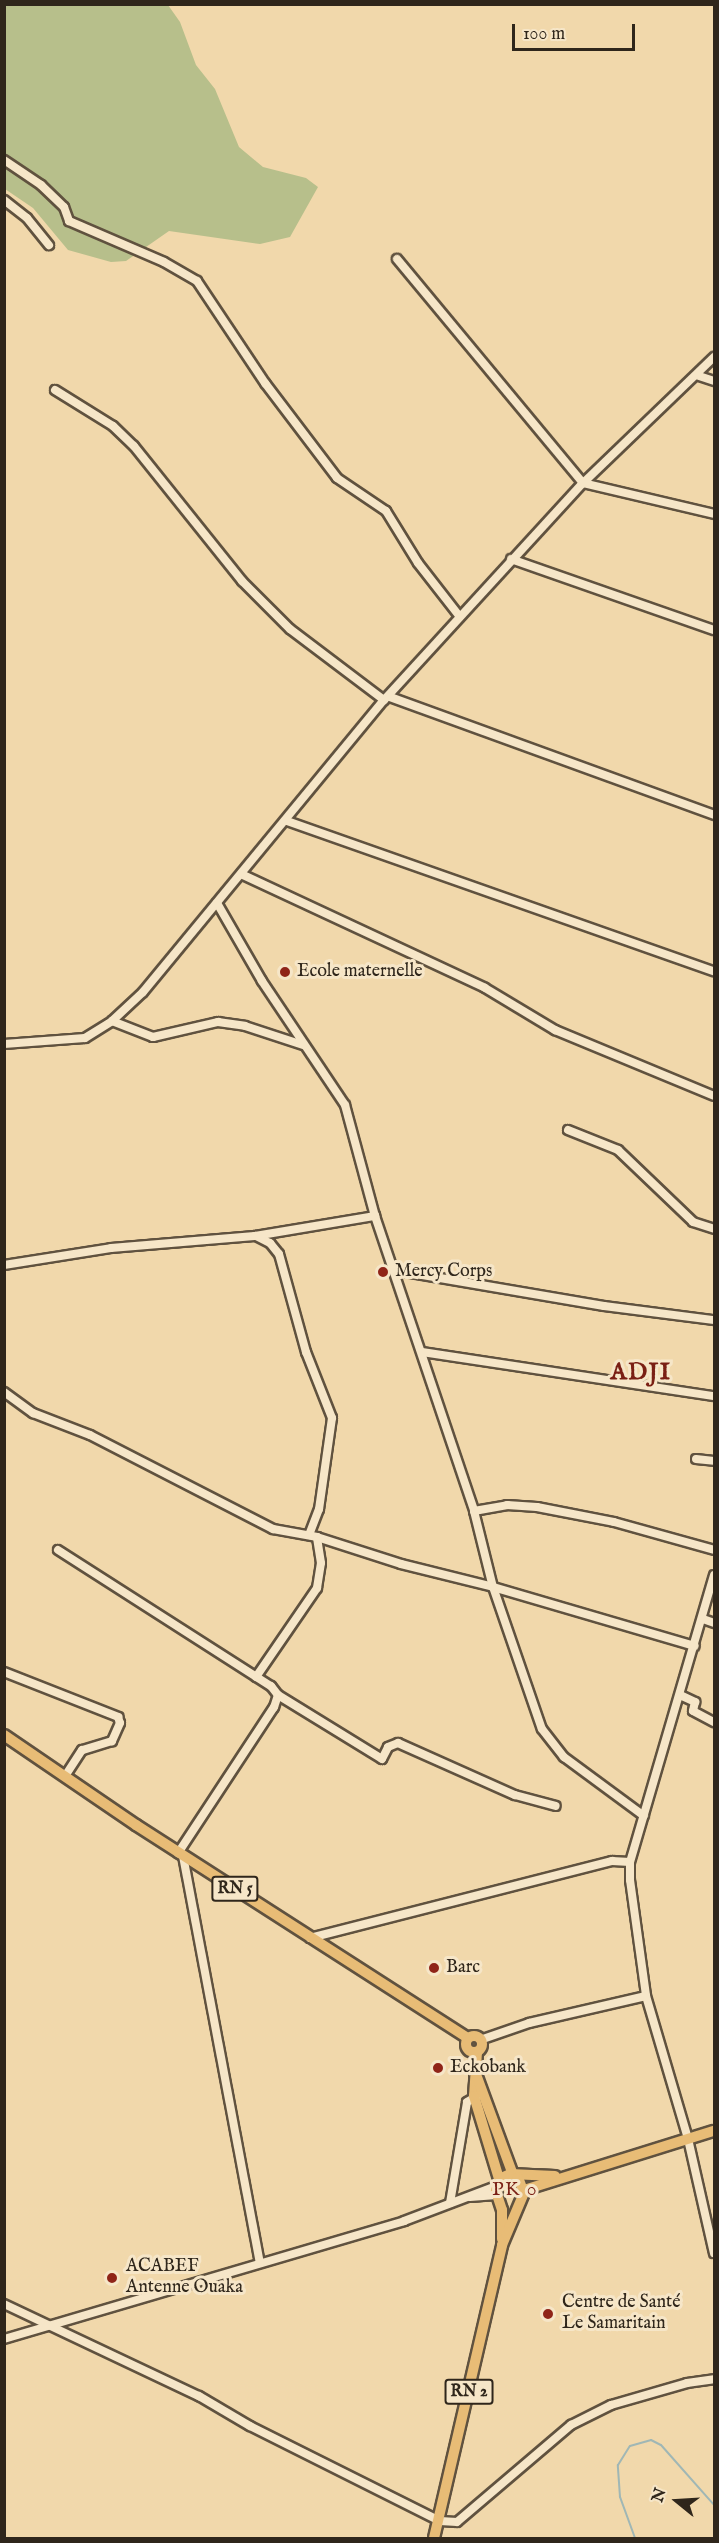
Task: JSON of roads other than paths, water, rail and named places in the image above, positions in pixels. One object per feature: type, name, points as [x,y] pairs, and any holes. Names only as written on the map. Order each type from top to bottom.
[{"type":"main road","name":"RN 5","points":[[4,1736],[309,1938],[468,2038],[480,2040]]},
{"type":"main road","name":"RN 5","points":[[468,2038],[467,2049],[477,2052]]},
{"type":"main road","points":[[480,2040],[482,2046],[477,2052],[479,2095],[487,2121],[498,2190],[508,2203],[561,2176],[714,2131]]},
{"type":"main road","points":[[487,2121],[523,2194]]},
{"type":"main road","points":[[498,2190],[516,2176],[561,2176]]},
{"type":"main road","name":"RN 2","points":[[498,2190],[502,2245]]},
{"type":"main road","name":"RN 2","points":[[434,2538],[440,2521],[502,2245],[523,2194]]},
{"type":"street","points":[[4,160],[41,185],[64,207],[69,221],[164,262],[197,281],[265,383],[338,478],[386,511],[418,563],[459,617]]},
{"type":"street","points":[[4,200],[27,218],[49,245]]},
{"type":"street","points":[[397,259],[583,483],[714,514]]},
{"type":"street","points":[[4,1044],[85,1038],[112,1021],[143,992],[387,699],[511,559],[583,483],[699,376],[714,357]]},
{"type":"street","points":[[699,376],[714,381]]},
{"type":"street","points":[[55,390],[120,433],[242,581],[290,628],[387,699],[714,815]]},
{"type":"street","points":[[511,559],[714,630]]},
{"type":"street","points":[[287,821],[714,971]]},
{"type":"street","points":[[241,874],[484,988],[555,1030],[714,1096]]},
{"type":"street","points":[[217,903],[303,1045],[345,1105],[375,1216],[474,1511],[493,1587],[535,1714],[550,1744],[644,1816]]},
{"type":"street","points":[[112,1021],[153,1037],[218,1022],[245,1026],[303,1045]]},
{"type":"street","points":[[568,1130],[618,1150],[693,1222],[714,1229]]},
{"type":"street","points":[[4,1265],[111,1248],[255,1236],[375,1216]]},
{"type":"street","points":[[255,1236],[270,1243],[279,1254],[306,1352],[333,1418],[313,1536],[321,1563],[317,1588],[256,1677]]},
{"type":"street","points":[[393,1270],[604,1306],[714,1320]]},
{"type":"street","points":[[422,1352],[714,1396]]},
{"type":"street","points":[[4,1392],[33,1413],[90,1435],[254,1521],[313,1536],[400,1564],[493,1587],[694,1646]]},
{"type":"street","points":[[696,1459],[714,1461]]},
{"type":"street","points":[[474,1511],[507,1504],[537,1507],[614,1522],[714,1550]]},
{"type":"street","points":[[58,1550],[256,1677],[278,1695],[382,1759],[388,1747],[398,1743],[515,1795],[556,1806]]},
{"type":"street","points":[[714,1575],[703,1619],[630,1862],[646,1996],[688,2139],[714,2253]]},
{"type":"street","points":[[703,1619],[714,1623]]},
{"type":"street","points":[[4,1672],[117,1717],[120,1723],[112,1741],[82,1750],[66,1775]]},
{"type":"street","points":[[260,2263],[181,1854],[274,1707],[278,1695]]},
{"type":"street","points":[[680,1695],[695,1702],[693,1711],[714,1722]]},
{"type":"street","points":[[309,1938],[612,1861],[630,1862]]},
{"type":"street","points":[[480,2040],[529,2023],[646,1996]]},
{"type":"street","points":[[450,2203],[460,2132],[467,2102],[479,2095]]},
{"type":"street","points":[[4,2339],[404,2222],[450,2203],[498,2190]]},
{"type":"street","points":[[4,2304],[44,2326],[199,2396],[264,2434],[440,2521],[457,2522],[572,2425],[611,2405],[687,2383],[714,2379]]},
{"type":"waterway","points":[[635,2538],[620,2497],[618,2465],[630,2446],[651,2440],[661,2445],[714,2505]]},
{"type":"place","name":"Ecole maternelle","points":[[285,972]]},
{"type":"place","name":"Mercy Corps","points":[[383,1272]]},
{"type":"place","name":"Barc","points":[[434,1968]]},
{"type":"place","name":"Eckobank","points":[[438,2068]]},
{"type":"place","name":"ACABEF Antenne Ouaka","points":[[112,2278]]},
{"type":"place","name":"Centre de Santé Le Samaritain","points":[[548,2314]]},
{"type":"district","name":"ADJI","points":[[641,1373]]},
{"type":"district","name":"PK 0","points":[[515,2189]]}]
